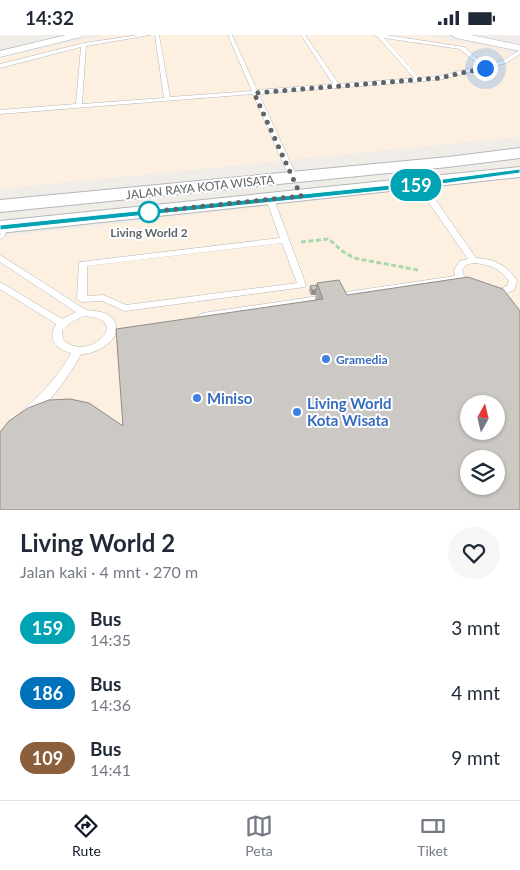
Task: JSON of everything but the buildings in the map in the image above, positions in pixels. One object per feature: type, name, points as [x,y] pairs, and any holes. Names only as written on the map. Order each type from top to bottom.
[{"type":"street","points":[[0,45],[43,35]]},
{"type":"street","points":[[0,54],[78,35]]},
{"type":"street","points":[[457,35],[520,48]]},
{"type":"street","points":[[494,35],[520,41]]},
{"type":"street","name":"JALAN RAYA KOTA WISATA","points":[[0,207],[448,162],[520,153]]},
{"type":"street","name":"JALAN RAYA KOTA WISATA","points":[[1,231],[270,199],[420,185],[520,172]]},
{"type":"street","points":[[293,177],[301,196]]},
{"type":"lane","points":[[0,66],[84,45],[148,35]]},
{"type":"lane","points":[[156,35],[167,99]]},
{"type":"lane","points":[[230,35],[254,93],[293,177]]},
{"type":"lane","points":[[303,35],[337,86]]},
{"type":"lane","points":[[378,35],[418,80]]},
{"type":"lane","points":[[378,35],[462,48],[485,68]]},
{"type":"lane","points":[[79,106],[84,45]]},
{"type":"lane","points":[[0,112],[439,78],[485,68],[504,62],[520,53]]},
{"type":"lane","points":[[420,185],[473,260]]},
{"type":"lane","points":[[270,199],[285,239],[302,285],[124,308],[103,298],[82,299],[83,263],[285,239]]},
{"type":"lane","points":[[0,259],[84,313]]},
{"type":"lane","points":[[473,260],[499,265],[508,272],[513,281],[505,297],[476,292],[465,286],[458,278],[458,270],[463,263],[473,260]]},
{"type":"lane","points":[[190,318],[458,278]]},
{"type":"lane","points":[[0,285],[62,323]]},
{"type":"lane","points":[[84,313],[96,313],[105,316],[117,329],[100,346],[77,352],[65,349],[58,341],[56,332],[62,323],[84,313]]},
{"type":"lane","points":[[21,418],[55,388],[77,352]]},
{"type":"path","points":[[301,242],[329,239],[342,251],[354,258],[416,269],[424,273],[431,282]]},
{"type":"shaded area","points":[[104,35],[423,35],[484,46],[520,55],[520,137],[0,189],[0,58]]},
{"type":"shaded area","points":[[520,177],[520,510],[0,510],[0,237]]},
{"type":"bus line","name":"159","points":[[0,227],[420,185],[520,172]]},
{"type":"place","name":"Living World 2","points":[[149,212]]},
{"type":"place","name":"Gramedia","points":[[326,359]]},
{"type":"place","name":"Miniso","points":[[197,398]]},
{"type":"place","name":"Living World Kota Wisata","points":[[297,412]]},
{"type":"route","points":[[149,212],[301,196],[254,93],[439,78],[485,68]]}]
